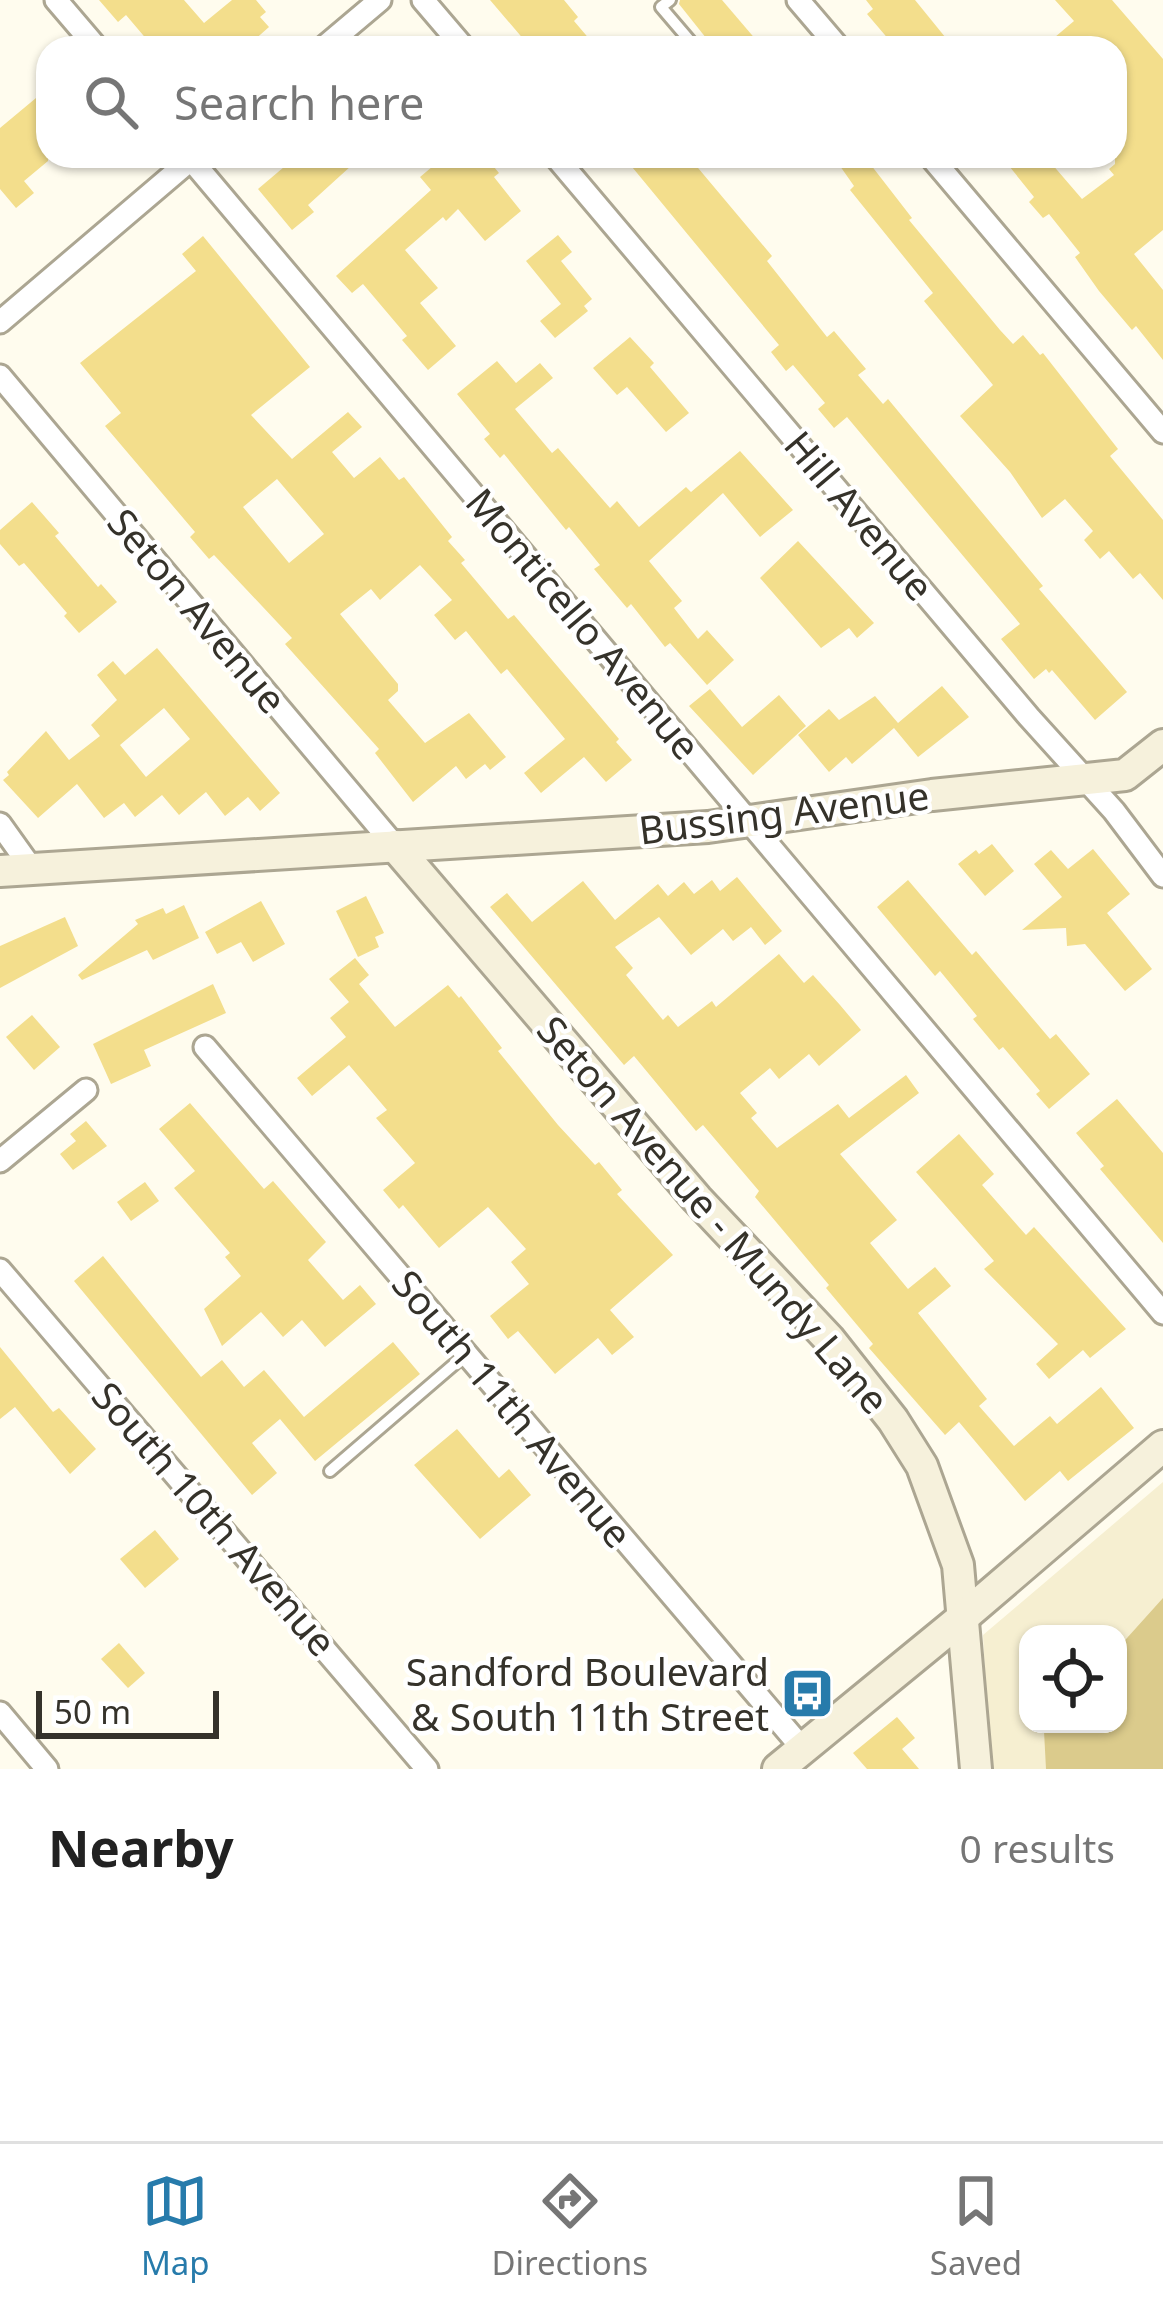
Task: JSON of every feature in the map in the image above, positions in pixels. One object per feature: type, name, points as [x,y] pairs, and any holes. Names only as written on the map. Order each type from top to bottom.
[{"type":"street","points":[[56,0],[87,36]]},
{"type":"street","points":[[337,36],[380,0]]},
{"type":"street","points":[[423,0],[454,36]]},
{"type":"street","points":[[798,0],[829,36]]},
{"type":"street","points":[[0,322],[178,168]]},
{"type":"street","name":"Monticello Avenue","points":[[200,168],[1163,1313]]},
{"type":"street","name":"Hill Avenue","points":[[565,168],[1029,717],[1087,779],[1163,876]]},
{"type":"street","points":[[940,168],[1163,432]]},
{"type":"street","name":"Seton Avenue","points":[[0,376],[395,846]]},
{"type":"street","name":"Bussing Avenue","points":[[15,868],[749,821],[932,795],[1125,776],[1163,746]]},
{"type":"street","points":[[0,824],[15,868]]},
{"type":"street","name":"Seton Avenue - Mundy Lane","points":[[395,846],[697,1199],[829,1339],[893,1420],[922,1466],[958,1565],[976,1769]]},
{"type":"street","name":"South 11th Avenue","points":[[205,1048],[811,1759]]},
{"type":"street","points":[[0,1161],[86,1090]]},
{"type":"street","name":"South 10th Avenue","points":[[0,1270],[427,1769]]},
{"type":"street","points":[[778,1769],[811,1759],[961,1619],[1163,1446]]},
{"type":"street","points":[[0,1713],[47,1769]]},
{"type":"lane","points":[[670,0],[661,7],[686,36]]},
{"type":"lane","points":[[331,1472],[465,1355]]},
{"type":"shaded area","points":[[1163,1482],[1163,1769],[990,1769],[983,1635]]},
{"type":"shaded area","points":[[1163,1598],[1163,1769],[1046,1769],[1044,1733],[1127,1733],[1127,1638]]},
{"type":"building","points":[[99,0],[184,0],[204,23],[232,0],[256,0],[266,12],[260,17],[269,27],[259,36],[144,36],[126,15],[118,22]]},
{"type":"building","points":[[490,0],[564,0],[587,36],[521,36]]},
{"type":"building","points":[[680,0],[722,0],[753,36],[704,36]]},
{"type":"building","points":[[866,0],[915,0],[944,36],[886,36],[867,14],[873,9]]},
{"type":"building","points":[[1055,0],[1112,0],[1163,59],[1163,230],[1134,254],[1163,290],[1163,360],[1099,291],[1075,257],[1080,253],[1049,214],[1043,218],[1029,202],[1034,197],[1011,168],[1055,168],[1082,199],[1114,175],[1110,168],[1127,168],[1127,36],[1056,36],[1074,21]]},
{"type":"building","points":[[36,98],[40,168],[24,181],[34,193],[16,208],[0,189],[0,128]]},
{"type":"building","points":[[283,168],[349,168],[308,205],[314,212],[292,230],[258,189]]},
{"type":"building","points":[[431,168],[495,168],[499,173],[494,177],[521,211],[485,241],[458,209],[405,250],[438,288],[420,303],[456,346],[428,370],[402,340],[407,336],[363,284],[352,293],[336,276],[431,190],[420,177]]},
{"type":"building","points":[[633,168],[698,168],[772,256],[767,261],[827,337],[834,331],[866,369],[858,375],[883,404],[888,399],[1127,692],[1095,720],[1052,670],[1034,679],[1001,639],[1020,624],[847,417],[834,428],[818,409],[825,403],[793,365],[786,371],[771,352],[779,345]]},
{"type":"building","points":[[841,168],[873,168],[912,218],[909,220],[1000,330],[1013,344],[1023,335],[1043,353],[1118,449],[1110,456],[1163,520],[1163,600],[1140,573],[1133,579],[1109,551],[1100,559],[1084,540],[1093,531],[1065,499],[1042,518],[1010,472],[960,416],[993,385],[924,301],[933,293],[850,190],[854,186]]},
{"type":"building","points":[[558,235],[572,252],[561,261],[592,299],[584,306],[588,311],[555,338],[540,321],[561,304],[526,261]]},
{"type":"building","points":[[203,236],[310,367],[251,415],[292,459],[348,412],[362,427],[332,452],[354,478],[380,457],[399,480],[404,477],[452,537],[448,541],[465,560],[461,563],[508,619],[514,615],[619,739],[616,742],[632,760],[606,782],[584,757],[541,793],[524,773],[565,739],[507,669],[501,674],[466,631],[455,640],[434,615],[452,600],[420,565],[380,600],[371,589],[340,614],[398,684],[398,691],[388,700],[425,743],[469,713],[506,757],[490,770],[485,764],[466,779],[456,766],[413,802],[375,753],[379,749],[285,644],[292,638],[214,555],[209,559],[190,537],[195,532],[105,426],[121,413],[80,363],[196,271],[182,254]],"holes":[[[277,479],[324,534],[289,563],[243,507]]]},
{"type":"building","points":[[630,337],[689,413],[666,432],[627,387],[617,395],[593,368]]},
{"type":"building","points":[[497,361],[516,383],[540,363],[553,378],[515,409],[552,453],[558,448],[610,508],[617,501],[639,527],[686,487],[691,492],[740,451],[793,510],[760,537],[723,493],[649,561],[682,601],[674,608],[698,639],[707,630],[734,660],[707,685],[670,643],[665,647],[631,604],[627,608],[594,569],[600,565],[569,527],[566,530],[504,454],[500,458],[484,439],[490,434],[457,394]]},
{"type":"building","points":[[32,502],[98,587],[101,584],[117,602],[79,633],[24,563],[19,566],[0,544],[0,530]]},
{"type":"building","points":[[798,541],[874,623],[857,638],[849,628],[821,648],[760,578]]},
{"type":"building","points":[[157,648],[280,793],[260,811],[248,797],[225,816],[206,792],[179,815],[162,795],[135,817],[124,803],[104,818],[77,784],[38,818],[3,780],[7,772],[46,731],[69,760],[100,736],[91,725],[117,700],[97,675],[113,661],[125,675]],"holes":[[[164,708],[190,739],[146,777],[120,745]]]},
{"type":"building","points":[[942,686],[969,717],[918,757],[894,728],[852,764],[846,757],[829,772],[798,735],[829,709],[839,720],[875,696],[898,723]]},
{"type":"building","points":[[710,689],[742,727],[779,695],[806,726],[753,775],[689,706]]},
{"type":"building","points":[[992,844],[1014,871],[985,896],[958,864]]},
{"type":"building","points":[[1093,849],[1130,894],[1107,913],[1152,969],[1125,991],[1085,944],[1067,946],[1066,928],[1022,930],[1062,897],[1034,864],[1051,850],[1068,869]]},
{"type":"building","points":[[737,877],[782,931],[765,945],[751,927],[733,941],[723,929],[691,955],[659,917],[615,947],[633,968],[626,975],[663,1020],[668,1015],[678,1027],[712,1001],[716,1007],[779,954],[804,983],[813,975],[840,1005],[861,1030],[819,1066],[809,1054],[779,1079],[770,1068],[740,1093],[757,1113],[751,1118],[777,1148],[838,1104],[849,1118],[906,1075],[919,1093],[840,1154],[897,1220],[870,1243],[908,1289],[935,1267],[951,1286],[918,1313],[987,1399],[979,1406],[1014,1446],[1050,1416],[1057,1424],[1101,1387],[1134,1428],[1068,1481],[1060,1471],[1025,1501],[959,1422],[945,1435],[869,1348],[873,1344],[755,1197],[759,1191],[703,1125],[696,1131],[634,1056],[624,1065],[490,907],[507,893],[532,922],[583,881],[615,920],[658,884],[668,896],[684,882],[694,894],[712,880],[720,891]]},
{"type":"building","points":[[908,880],[1050,1039],[1056,1034],[1090,1074],[1049,1109],[1036,1094],[1040,1091],[973,1019],[977,1016],[940,971],[935,976],[877,907]]},
{"type":"building","points":[[366,896],[384,933],[375,937],[379,947],[358,957],[336,911]]},
{"type":"building","points":[[261,901],[285,944],[253,962],[241,942],[217,954],[205,932]]},
{"type":"building","points":[[184,905],[199,938],[153,960],[147,950],[82,980],[78,975],[138,924],[135,920]]},
{"type":"building","points":[[65,917],[78,946],[0,988],[0,946]]},
{"type":"building","points":[[355,958],[369,975],[359,984],[395,1027],[448,985],[461,996],[558,1125],[595,1165],[599,1162],[622,1190],[617,1194],[673,1255],[610,1310],[634,1337],[612,1355],[598,1338],[555,1374],[518,1331],[508,1339],[490,1316],[529,1284],[511,1262],[526,1249],[488,1207],[439,1248],[403,1205],[399,1209],[383,1190],[415,1163],[376,1118],[387,1110],[349,1065],[312,1096],[297,1078],[346,1037],[330,1018],[349,1002],[329,979]]},
{"type":"building","points":[[213,984],[226,1013],[144,1050],[151,1066],[111,1084],[93,1044]]},
{"type":"building","points":[[32,1015],[60,1047],[34,1070],[6,1037]]},
{"type":"building","points":[[1117,1099],[1163,1153],[1163,1243],[1076,1133]]},
{"type":"building","points":[[190,1103],[264,1189],[273,1181],[326,1242],[308,1260],[343,1300],[360,1285],[376,1304],[325,1347],[302,1320],[283,1337],[261,1312],[222,1346],[204,1309],[241,1276],[225,1257],[230,1253],[174,1188],[195,1171],[159,1129]]},
{"type":"building","points":[[86,1121],[107,1146],[73,1170],[60,1154],[76,1141],[70,1134]]},
{"type":"building","points":[[959,1134],[994,1174],[982,1185],[1026,1235],[1034,1227],[1126,1329],[1090,1358],[1083,1350],[1049,1379],[1036,1364],[1058,1344],[984,1269],[994,1261],[916,1172]]},
{"type":"building","points":[[145,1182],[159,1201],[131,1221],[117,1202]]},
{"type":"building","points":[[103,1256],[201,1377],[222,1360],[244,1387],[264,1370],[304,1417],[393,1342],[420,1374],[315,1461],[280,1419],[252,1443],[277,1473],[252,1495],[74,1281]]},
{"type":"building","points":[[0,1347],[53,1412],[59,1408],[96,1449],[70,1474],[15,1407],[0,1419]]},
{"type":"building","points":[[457,1429],[499,1478],[509,1469],[531,1495],[480,1539],[414,1465]]},
{"type":"building","points":[[155,1530],[179,1559],[145,1588],[120,1559]]},
{"type":"building","points":[[119,1643],[145,1673],[128,1688],[101,1659]]},
{"type":"building","points":[[897,1717],[915,1738],[902,1749],[919,1769],[867,1769],[853,1753]]},
{"type":"place","name":"Sandford Boulevard & South 11th Street","points":[[808,1694]]}]
